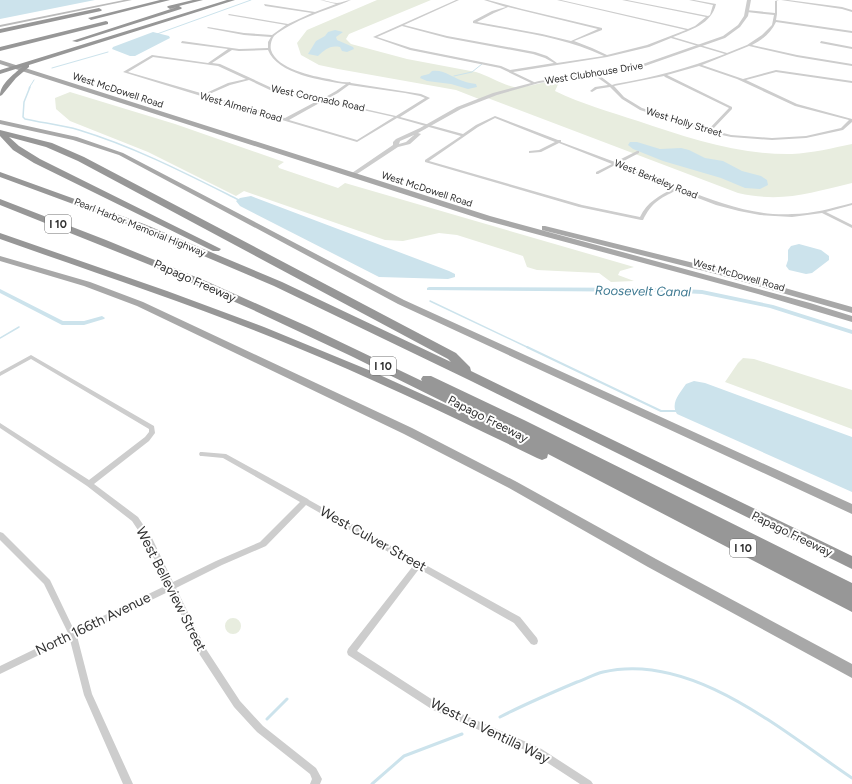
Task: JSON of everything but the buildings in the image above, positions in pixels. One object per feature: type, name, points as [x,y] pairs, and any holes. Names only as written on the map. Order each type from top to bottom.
[{"type":"highway","points":[[0,31],[147,0]]},
{"type":"highway","points":[[86,20],[167,0]]},
{"type":"highway","points":[[124,18],[200,0]]},
{"type":"highway","points":[[0,94],[14,77],[26,67],[65,45],[109,29],[209,0]]},
{"type":"highway","points":[[0,72],[232,0]]},
{"type":"highway","points":[[35,30],[110,14]]},
{"type":"highway","points":[[0,48],[109,22]]},
{"type":"highway","points":[[0,38],[12,36]]},
{"type":"highway","points":[[0,132],[56,148],[126,183],[452,356],[472,377]]},
{"type":"highway","points":[[0,132],[16,148],[37,162],[179,232],[260,269],[278,284]]},
{"type":"highway","name":"Pearl Harbor Memorial Highway","points":[[0,174],[141,226],[278,284]]},
{"type":"highway","points":[[0,196],[186,270],[382,358],[520,423],[852,590]]},
{"type":"highway","name":"I 10","points":[[0,202],[116,247]]},
{"type":"highway","points":[[0,207],[116,247]]},
{"type":"highway","points":[[0,236],[259,328],[359,369],[447,408],[586,477],[644,497]]},
{"type":"highway","name":"Papago Freeway","points":[[116,247],[253,306],[403,376],[644,497],[852,605]]},
{"type":"highway","name":"Papago Freeway","points":[[278,284],[852,563]]},
{"type":"main road","points":[[0,25],[121,0]]},
{"type":"main road","points":[[0,25],[130,0]]},
{"type":"main road","name":"West McDowell Road","points":[[0,57],[32,70],[355,173],[517,227],[732,283],[852,318]]},
{"type":"main road","name":"West McDowell Road","points":[[0,62],[20,66]]},
{"type":"main road","points":[[0,122],[79,139],[121,154],[401,302],[852,509]]},
{"type":"main road","name":"West McDowell Road","points":[[355,173],[520,221],[738,277],[852,310]]},
{"type":"main road","points":[[0,258],[104,290],[167,316],[470,463],[852,671]]},
{"type":"street","points":[[321,0],[339,4]]},
{"type":"street","points":[[350,0],[289,25],[273,36],[270,42],[270,49],[273,58],[292,69],[314,76],[421,95],[428,98],[398,117]]},
{"type":"street","points":[[458,0],[374,37],[410,49],[493,65],[511,71],[534,84]]},
{"type":"street","points":[[485,0],[508,7],[601,29],[572,41]]},
{"type":"street","points":[[558,0],[689,30]]},
{"type":"street","points":[[623,0],[708,17]]},
{"type":"street","points":[[511,71],[607,56],[636,49],[689,30],[708,17],[715,5],[690,0]]},
{"type":"street","name":"West Clubhouse Drive","points":[[355,173],[408,138],[420,132],[428,125],[452,111],[479,99],[534,84],[624,70],[652,63],[701,46],[724,36],[736,29],[743,21],[749,0]]},
{"type":"street","points":[[592,91],[596,88],[666,76],[700,65],[749,44],[766,33],[775,21],[776,1],[778,0]]},
{"type":"street","points":[[782,0],[842,8],[852,11]]},
{"type":"street","points":[[265,5],[317,13]]},
{"type":"street","points":[[508,7],[493,12],[474,22],[572,41],[592,48],[607,56]]},
{"type":"street","points":[[747,11],[776,14]]},
{"type":"street","points":[[229,15],[289,25]]},
{"type":"street","points":[[775,21],[852,32]]},
{"type":"street","points":[[402,25],[447,37],[534,53],[546,57],[557,64]]},
{"type":"street","points":[[208,28],[244,34],[273,36]]},
{"type":"street","points":[[670,37],[728,54]]},
{"type":"street","points":[[182,42],[231,49],[270,49]]},
{"type":"street","points":[[821,42],[852,48]]},
{"type":"street","points":[[749,44],[797,56],[852,64]]},
{"type":"street","points":[[208,64],[231,49]]},
{"type":"street","name":"West Coronado Road","points":[[125,72],[152,56],[226,67],[271,89],[398,117],[463,135]]},
{"type":"street","points":[[700,65],[743,80],[796,105],[852,120]]},
{"type":"street","points":[[743,80],[776,71],[852,82]]},
{"type":"street","name":"West Almeria Road","points":[[125,72],[358,141],[398,117]]},
{"type":"street","name":"West Holly Street","points":[[595,74],[612,86],[623,98],[636,107],[709,131],[751,138],[794,139],[839,130],[847,126],[852,120]]},
{"type":"street","points":[[666,76],[731,108],[709,131]]},
{"type":"street","points":[[203,96],[229,84],[248,79]]},
{"type":"street","points":[[285,120],[350,83]]},
{"type":"street","name":"West Berkeley Road","points":[[463,135],[481,123],[495,117],[560,141],[718,204],[751,212],[798,216],[823,212],[852,204]]},
{"type":"street","points":[[463,135],[426,161],[581,206],[641,219],[651,202],[677,188]]},
{"type":"street","points":[[530,152],[540,151],[560,141]]},
{"type":"street","points":[[597,173],[638,152]]},
{"type":"street","points":[[823,212],[852,227]]},
{"type":"street","points":[[0,374],[31,357],[152,428],[152,433],[148,439],[90,484]]},
{"type":"street","name":"West Belleview Street","points":[[0,425],[90,484],[135,519],[149,540],[203,652],[237,704],[260,729],[313,771],[316,782]]},
{"type":"street","name":"West Culver Street","points":[[202,454],[224,456],[419,564],[517,620],[534,641]]},
{"type":"street","name":"North 166th Avenue","points":[[0,670],[171,586],[263,544],[306,501]]},
{"type":"street","points":[[0,535],[47,582],[72,634],[88,695],[128,784]]},
{"type":"street","name":"West La Ventilla Way","points":[[419,564],[351,652],[436,707],[537,751],[588,784]]},
{"type":"shaded area","points":[[377,0],[431,0],[349,34],[346,39],[351,44],[407,59],[476,72],[514,87],[528,86],[558,79],[560,80],[555,91],[596,108],[695,139],[753,152],[792,154],[852,144],[852,183],[796,196],[769,197],[738,193],[485,97],[479,99],[456,90],[319,65],[301,55],[297,43],[307,30]]},
{"type":"shaded area","points":[[70,92],[175,124],[284,162],[278,166],[279,168],[338,188],[345,183],[634,267],[620,271],[618,275],[634,281],[611,282],[599,273],[537,270],[527,267],[523,256],[457,235],[439,233],[403,241],[385,240],[244,191],[236,196],[148,152],[70,121],[56,109],[55,98]]},
{"type":"shaded area","points":[[743,358],[754,359],[852,390],[852,429],[725,382]]},
{"type":"shaded area","points":[[230,618],[236,618],[241,623],[239,632],[236,634],[230,634],[225,629],[225,623]]},
{"type":"water","points":[[0,0],[95,0],[0,19]]},
{"type":"water","points":[[335,30],[343,32],[336,37],[337,40],[353,47],[354,49],[347,52],[342,51],[340,47],[333,47],[328,48],[318,56],[308,54],[316,41],[325,36],[328,32]]},
{"type":"water","points":[[153,32],[169,36],[170,38],[135,56],[130,56],[112,49],[113,47]]},
{"type":"water","points":[[432,71],[444,72],[468,83],[476,84],[477,87],[468,89],[451,84],[427,81],[420,78],[421,76],[429,74]]},
{"type":"water","points":[[630,142],[637,142],[660,149],[681,148],[689,150],[705,158],[723,161],[742,171],[761,176],[767,180],[768,185],[760,189],[745,188],[721,178],[663,161],[633,149],[628,145]]},
{"type":"water","points":[[251,196],[449,271],[455,274],[455,277],[448,279],[379,277],[240,206],[236,201],[240,198]]},
{"type":"water","points":[[799,244],[821,250],[829,256],[829,260],[812,273],[806,274],[789,270],[786,266],[788,260],[788,250],[791,246]]},
{"type":"water","points":[[694,381],[705,383],[852,437],[852,492],[677,414],[675,410],[675,402],[677,398],[686,384]]},
{"type":"waterway","points":[[157,34],[251,0]]},
{"type":"waterway","points":[[52,68],[108,52]]},
{"type":"waterway","points":[[454,76],[472,72],[482,64]]},
{"type":"waterway","points":[[29,88],[34,80]]},
{"type":"waterway","points":[[30,87],[24,102],[23,117],[25,119],[73,128],[120,144],[200,180],[239,200]]},
{"type":"waterway","name":"Roosevelt Canal","points":[[429,289],[663,290],[702,292],[771,306],[852,332]]},
{"type":"waterway","name":"Roosevelt Canal","points":[[0,291],[62,323],[84,323],[102,318]]},
{"type":"waterway","points":[[430,301],[529,348]]},
{"type":"waterway","points":[[0,338],[19,327]]},
{"type":"waterway","points":[[527,347],[661,411],[678,411]]},
{"type":"waterway","points":[[500,717],[548,694],[603,672],[636,669],[670,673],[703,684],[735,700],[766,719],[852,778]]},
{"type":"waterway","points":[[267,719],[287,699]]},
{"type":"waterway","points":[[372,784],[404,756],[462,734]]}]
